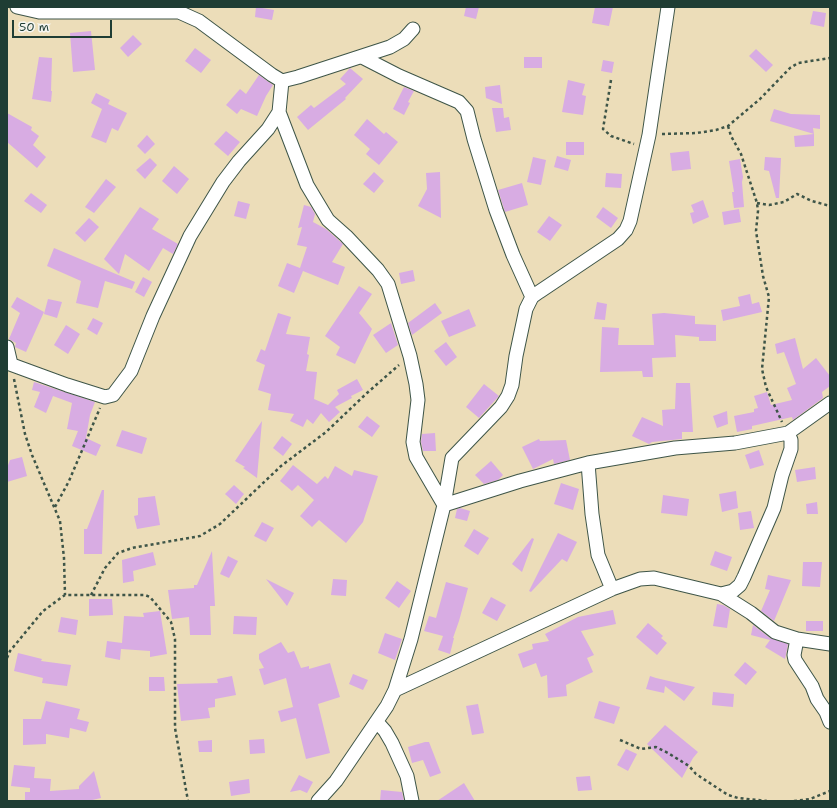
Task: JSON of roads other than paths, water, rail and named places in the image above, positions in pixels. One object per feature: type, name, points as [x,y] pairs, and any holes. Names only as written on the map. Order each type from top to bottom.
[{"type":"street","points":[[16,7],[39,12],[179,12],[199,21],[282,81],[390,48],[404,39],[413,29]]},
{"type":"street","points":[[318,801],[336,780],[377,722],[387,706],[394,690],[411,639],[444,505],[452,458],[501,407],[508,396],[512,385],[516,356],[526,309],[532,298],[618,239],[626,230],[630,221],[648,141],[668,7]]},
{"type":"street","points":[[362,57],[399,76],[459,102],[467,111],[496,210],[513,255],[532,298]]},
{"type":"street","points":[[282,81],[279,112],[307,185],[328,220],[346,236],[378,270],[388,284],[410,356],[418,400],[413,442],[416,457],[444,505]]},
{"type":"street","points":[[7,347],[9,363],[67,385],[105,397],[113,395],[131,371],[153,316],[190,236],[223,182],[239,161],[268,129],[279,112]]},
{"type":"street","points":[[444,505],[520,481],[588,463],[676,448],[735,443],[788,433],[830,403]]},
{"type":"street","points":[[721,594],[733,591],[740,585],[774,508],[791,449],[791,440],[788,433]]},
{"type":"street","points":[[588,463],[592,514],[598,555],[612,589]]},
{"type":"street","points":[[394,690],[612,589],[640,579],[654,578],[721,594],[751,613],[775,632],[797,639],[830,644]]},
{"type":"street","points":[[797,639],[794,655],[795,660],[812,686],[817,699],[826,712],[830,722]]},
{"type":"street","points":[[377,722],[389,737],[407,776],[412,801]]}]
